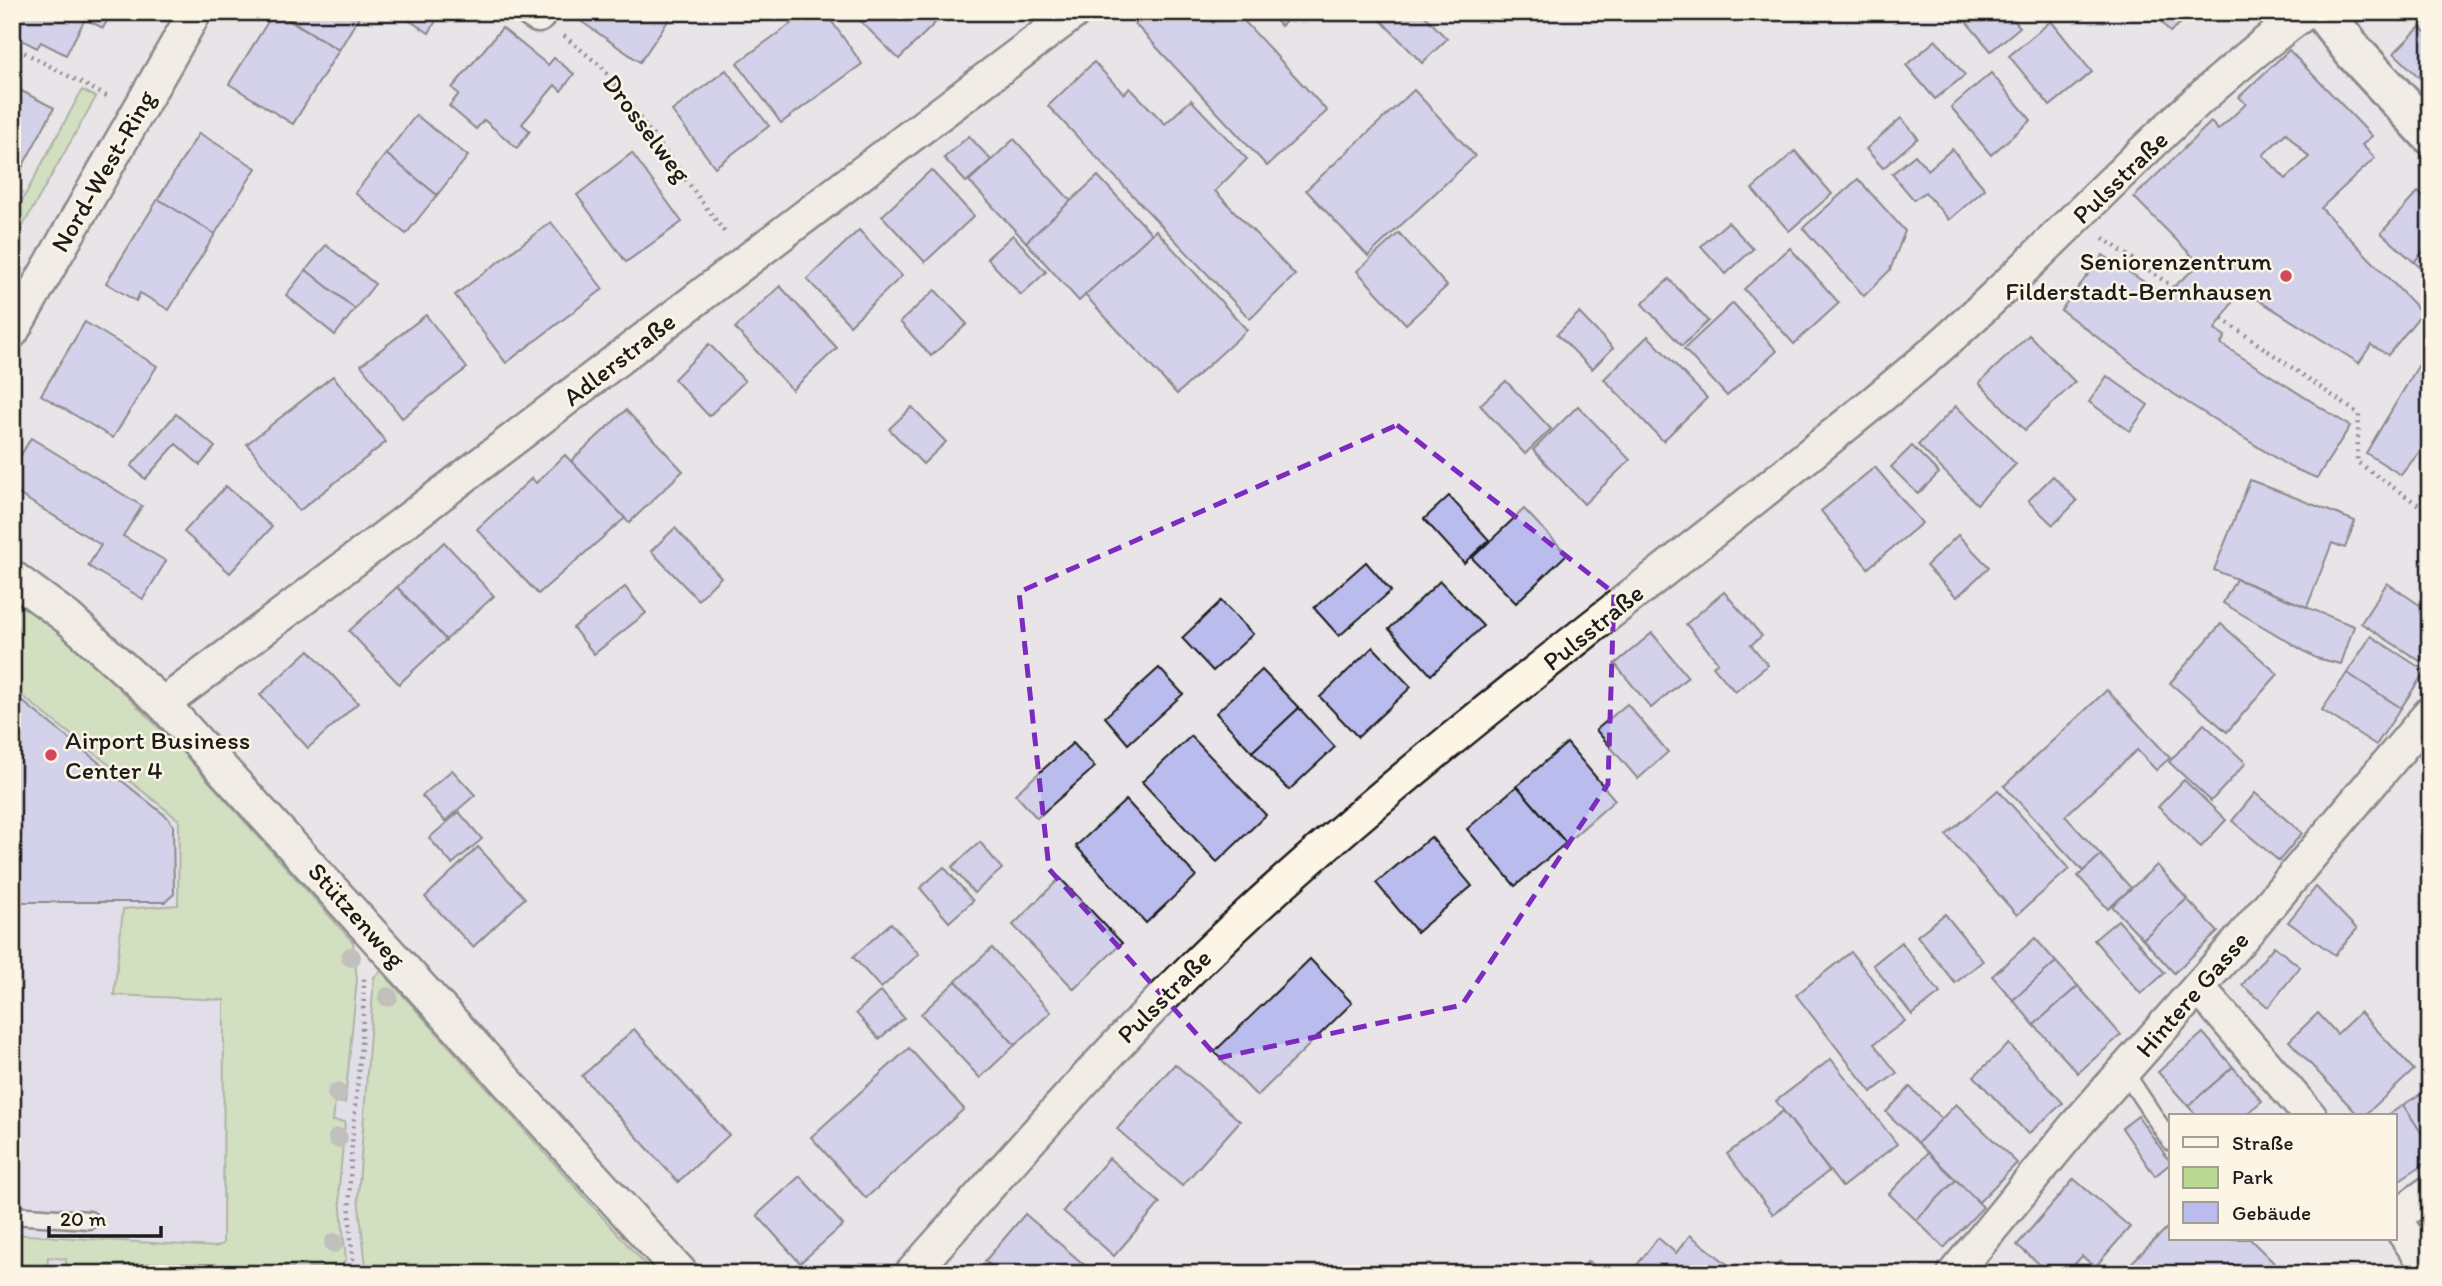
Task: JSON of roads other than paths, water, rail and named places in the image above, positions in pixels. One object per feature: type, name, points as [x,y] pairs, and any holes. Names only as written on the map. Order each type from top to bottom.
[{"type":"main road","points":[[2323,12],[2354,52],[2430,134]]},
{"type":"street","name":"Nord-West-Ring","points":[[12,331],[195,12]]},
{"type":"street","name":"Adlerstraße","points":[[163,705],[425,509],[745,260],[1075,12]]},
{"type":"street","name":"Pulsstraße","points":[[911,1274],[1083,1078],[1153,1005],[1258,905],[1403,781],[1954,335],[2231,73],[2306,12]]},
{"type":"street","name":"Stützenweg","points":[[12,577],[68,618],[163,705],[682,1274]]},
{"type":"street","name":"Hintere Gasse","points":[[1954,1274],[2430,713]]},
{"type":"street","points":[[2199,988],[2308,1114]]},
{"type":"street","points":[[2396,1217],[2430,1192]]},
{"type":"street","points":[[2396,1219],[2430,1270]]},
{"type":"lane","points":[[2124,1071],[2169,1139]]},
{"type":"lane","points":[[12,1215],[89,1220]]},
{"type":"place","name":"Seniorenzentrum Filderstadt-Bernhausen","points":[[2286,276]]},
{"type":"place","name":"Airport Business Center 4","points":[[51,755]]}]
